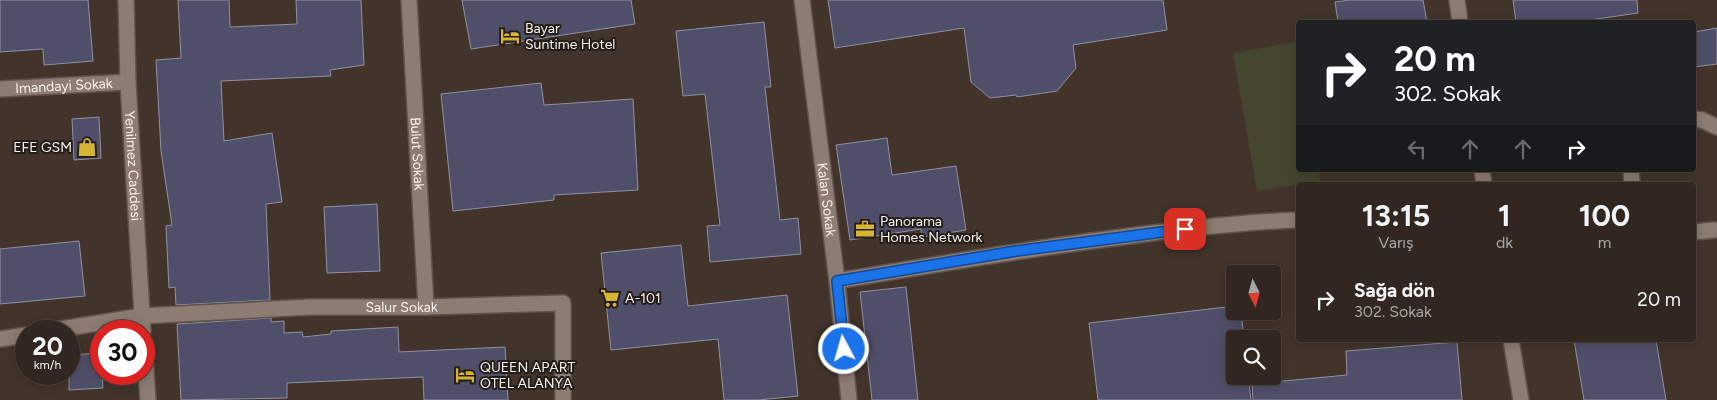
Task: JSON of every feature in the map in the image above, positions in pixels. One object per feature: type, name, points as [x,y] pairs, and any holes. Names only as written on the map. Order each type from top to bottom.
[{"type":"street","name":"Yenilmez Caddesi","points":[[126,0],[128,82],[142,320]]},
{"type":"street","name":"Bulut Sokak","points":[[409,0],[426,308]]},
{"type":"street","name":"Kalan Sokak","points":[[802,0],[837,281],[849,400]]},
{"type":"street","points":[[1457,0],[1460,20]]},
{"type":"street","name":"Imandayi Sokak","points":[[0,89],[128,82]]},
{"type":"street","points":[[1696,119],[1717,127]]},
{"type":"street","points":[[837,281],[1016,251],[1128,236],[1204,226],[1296,220]]},
{"type":"street","points":[[1696,232],[1714,230]]},
{"type":"street","name":"Salur Sokak","points":[[155,323],[310,307],[426,308],[563,303],[563,400]]},
{"type":"street","points":[[0,339],[15,337]]},
{"type":"street","points":[[1511,342],[1521,400]]},
{"type":"street","points":[[147,385],[148,400]]},
{"type":"green space","points":[[1295,42],[1296,172],[1318,172],[1320,181],[1296,182],[1296,185],[1257,191],[1233,53]]},
{"type":"building","points":[[0,0],[88,0],[93,61],[44,65],[43,49],[0,52]]},
{"type":"building","points":[[178,0],[229,0],[230,27],[297,24],[296,0],[361,0],[364,65],[330,70],[331,76],[221,81],[224,141],[272,133],[282,202],[266,204],[270,300],[176,305],[175,287],[169,288],[166,226],[172,225],[161,151],[156,60],[181,58]]},
{"type":"building","name":"Bayar Suntime Hotel","points":[[462,0],[631,0],[635,24],[471,49]]},
{"type":"building","points":[[828,0],[1163,0],[1167,30],[1073,45],[1076,68],[1057,91],[1017,97],[1016,95],[990,98],[971,82],[964,28],[835,48]]},
{"type":"building","points":[[1349,0],[1423,0],[1427,20],[1338,20],[1335,2]]},
{"type":"building","points":[[1513,0],[1637,0],[1638,13],[1590,20],[1516,20]]},
{"type":"building","points":[[764,22],[771,87],[765,87],[780,220],[798,218],[801,254],[710,262],[707,226],[720,225],[705,94],[683,96],[676,31]]},
{"type":"building","points":[[1717,28],[1717,64],[1696,67],[1696,32]]},
{"type":"building","points":[[541,83],[544,105],[633,99],[638,190],[554,195],[554,200],[453,211],[441,94]]},
{"type":"building","name":"EFE GSM","points":[[99,117],[101,158],[74,160],[72,119]]},
{"type":"building","points":[[887,138],[892,175],[956,166],[966,230],[922,237],[921,229],[850,240],[836,145]]},
{"type":"building","points":[[377,204],[380,271],[327,273],[324,207]]},
{"type":"building","points":[[79,241],[85,296],[0,304],[0,249]]},
{"type":"building","points":[[681,245],[688,306],[787,295],[798,396],[759,400],[724,400],[718,339],[611,350],[601,253]]},
{"type":"building","points":[[906,287],[918,400],[872,400],[860,292]]},
{"type":"building","points":[[1226,307],[1226,320],[1242,320],[1243,330],[1226,330],[1226,385],[1249,385],[1251,400],[1098,400],[1089,323]]},
{"type":"building","points":[[271,318],[271,322],[284,321],[284,333],[302,332],[303,337],[331,334],[331,331],[398,327],[399,352],[505,347],[508,400],[424,400],[423,377],[287,383],[287,398],[181,400],[177,324]]},
{"type":"building","points":[[1457,342],[1462,400],[1253,400],[1252,385],[1281,385],[1281,381],[1347,375],[1346,351]]},
{"type":"building","points":[[1574,342],[1656,342],[1666,400],[1584,400]]},
{"type":"building","points":[[80,354],[90,354],[90,385],[103,385],[103,388],[69,390],[69,385],[80,385]]},
{"type":"place","name":"Bayar Suntime Hotel","points":[[510,36]]},
{"type":"place","name":"EFE GSM","points":[[87,147]]},
{"type":"place","name":"Panorama Homes Network","points":[[865,229]]},
{"type":"place","name":"A-101","points":[[610,298]]},
{"type":"place","name":"QUEEN APART OTEL ALANYA","points":[[465,375]]},
{"type":"route","points":[[844,349],[837,281],[1016,251],[1185,229]]}]
